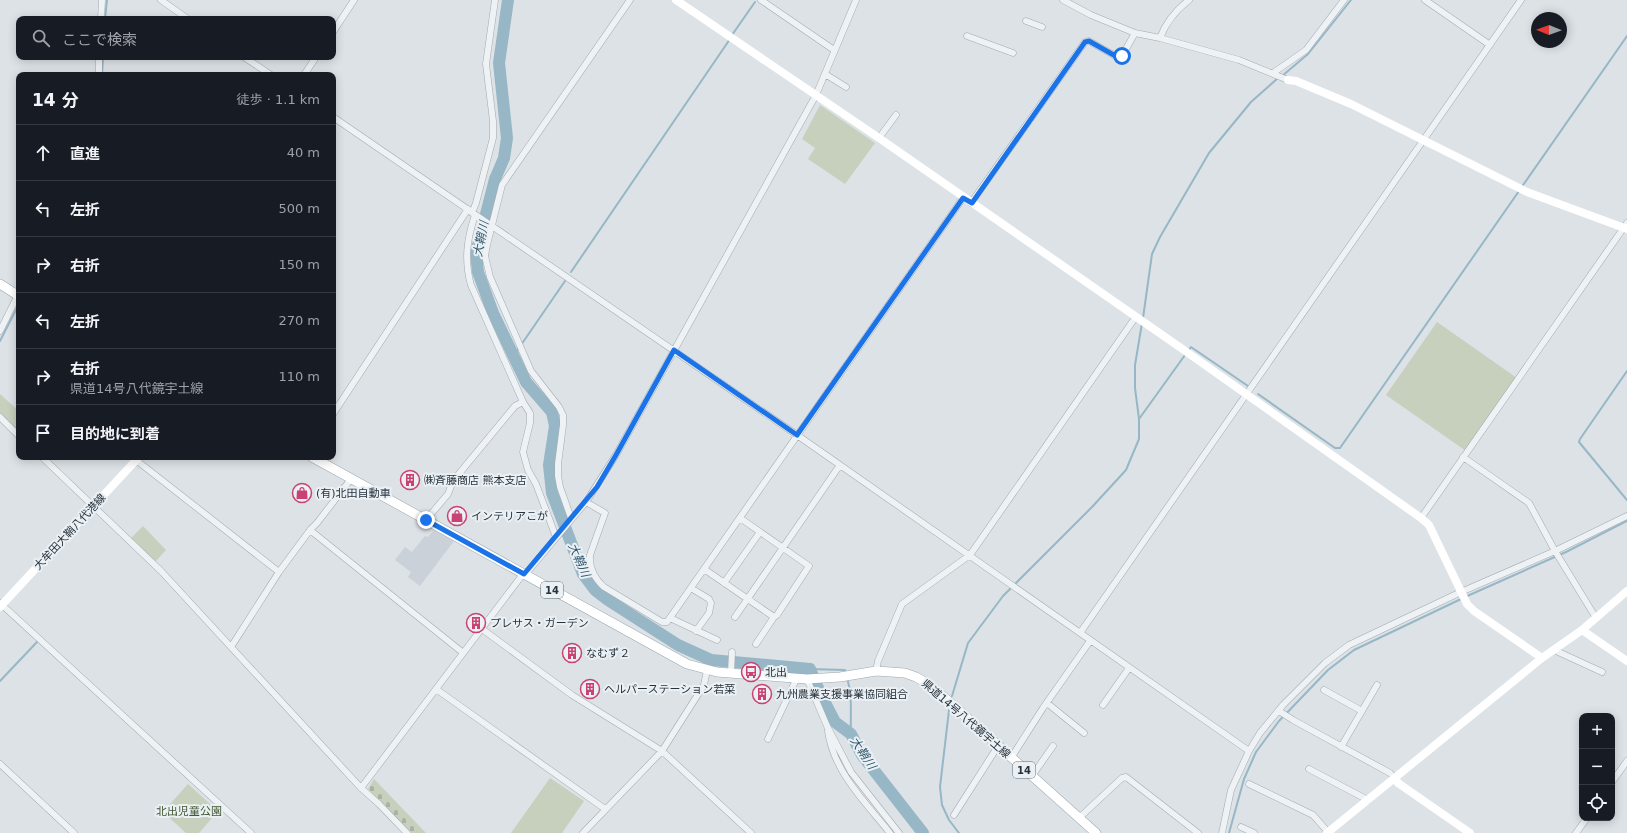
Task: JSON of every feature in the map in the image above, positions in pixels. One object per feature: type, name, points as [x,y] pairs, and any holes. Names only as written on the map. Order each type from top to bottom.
[{"type":"main road","points":[[0,284],[16,293]]},
{"type":"main road","name":"県道14号八代鏡宇土線","points":[[317,460],[687,664],[707,670],[731,670],[808,679],[840,677],[876,671],[905,673],[916,677],[944,697],[1096,833]]},
{"type":"street","points":[[101,16],[102,0]]},
{"type":"street","points":[[160,0],[184,16]]},
{"type":"street","points":[[336,27],[354,0]]},
{"type":"street","points":[[495,0],[486,64],[493,122],[493,138],[468,236],[466,257],[467,272],[471,285],[523,402],[530,413],[531,418],[523,452],[528,470],[536,484],[557,535]]},
{"type":"street","points":[[570,519],[558,476],[558,464],[564,425],[562,415],[559,407],[536,379],[522,351],[487,268],[487,245],[502,185],[630,0]]},
{"type":"street","points":[[761,0],[834,50]]},
{"type":"street","points":[[361,788],[462,652],[482,629],[520,578],[586,502],[616,455],[816,95],[856,0]]},
{"type":"street","points":[[1063,0],[1077,3],[1091,15],[1135,33],[1160,38],[1239,60],[1286,79],[1296,81],[1349,104],[1424,140],[1527,192],[1626,226],[1421,518]]},
{"type":"street","points":[[1160,38],[1172,17],[1180,7],[1189,0]]},
{"type":"street","points":[[1274,74],[1306,50],[1344,0]]},
{"type":"street","points":[[1425,0],[1490,45]]},
{"type":"street","points":[[1080,633],[1521,0]]},
{"type":"street","points":[[680,1],[1181,348],[1421,518],[1429,525],[1464,596],[1474,611],[1542,658]]},
{"type":"street","points":[[1026,21],[1042,27]]},
{"type":"street","points":[[972,203],[1085,42],[1089,41],[1119,58],[1122,56],[1135,33]]},
{"type":"street","points":[[967,36],[1013,53]]},
{"type":"street","points":[[99,72],[100,60]]},
{"type":"street","points":[[248,60],[266,72]]},
{"type":"street","points":[[306,72],[314,60]]},
{"type":"street","points":[[825,74],[846,87]]},
{"type":"street","points":[[879,138],[896,115]]},
{"type":"street","points":[[336,119],[797,435],[1249,751]]},
{"type":"street","points":[[586,502],[605,513],[590,555],[590,567],[597,581],[604,587],[662,622],[667,622],[963,198]]},
{"type":"street","points":[[336,410],[473,213]]},
{"type":"street","points":[[0,331],[16,301]]},
{"type":"street","points":[[876,671],[878,661],[902,604],[970,555],[1136,318]]},
{"type":"street","points":[[426,520],[448,494],[453,481],[457,476],[515,406],[523,402]]},
{"type":"street","points":[[0,417],[16,433]]},
{"type":"street","points":[[1463,457],[1529,503],[1596,618]]},
{"type":"street","points":[[45,460],[161,571],[361,788],[407,833]]},
{"type":"street","name":"大牟田大鞘八代港線","points":[[1,605],[137,460]]},
{"type":"street","points":[[139,460],[279,572]]},
{"type":"street","points":[[735,616],[840,465]]},
{"type":"street","points":[[231,646],[279,572],[351,479]]},
{"type":"street","points":[[1222,833],[1231,790],[1249,751],[1260,733],[1281,713],[1325,663],[1350,645],[1464,596],[1627,516]]},
{"type":"street","points":[[740,518],[809,566],[756,644]]},
{"type":"street","points":[[310,530],[462,652]]},
{"type":"street","points":[[724,583],[760,532]]},
{"type":"street","points":[[704,569],[774,617]]},
{"type":"street","points":[[691,588],[709,599],[711,603],[709,613],[696,631]]},
{"type":"street","points":[[1249,784],[1313,815],[1328,833],[1542,658],[1582,630],[1627,591]]},
{"type":"street","points":[[1,605],[251,833]]},
{"type":"street","points":[[670,618],[717,640]]},
{"type":"street","points":[[482,629],[572,695],[662,751],[751,833]]},
{"type":"street","points":[[1582,630],[1627,661]]},
{"type":"street","points":[[1011,758],[1090,641]]},
{"type":"street","points":[[1554,650],[1602,672]]},
{"type":"street","points":[[731,670],[732,652]]},
{"type":"street","points":[[1103,705],[1129,668]]},
{"type":"street","points":[[583,833],[662,751],[704,685],[707,670]]},
{"type":"street","points":[[768,739],[795,682],[794,678]]},
{"type":"street","points":[[808,679],[827,726],[851,772],[899,833]]},
{"type":"street","points":[[1341,747],[1377,685]]},
{"type":"street","points":[[436,689],[606,809]]},
{"type":"street","points":[[1324,690],[1362,711]]},
{"type":"street","points":[[1047,703],[1084,733]]},
{"type":"street","points":[[1281,713],[1390,773],[1398,783],[1470,833]]},
{"type":"street","points":[[827,726],[829,740],[847,778],[890,833]]},
{"type":"street","points":[[954,816],[998,746]]},
{"type":"street","points":[[1032,776],[1053,746]]},
{"type":"street","points":[[1615,778],[1627,761]]},
{"type":"street","points":[[0,764],[74,833]]},
{"type":"street","points":[[1309,769],[1368,800]]},
{"type":"street","points":[[1079,818],[1122,778],[1126,777],[1198,833]]},
{"type":"street","points":[[1576,833],[1585,821]]},
{"type":"street","points":[[1241,827],[1254,833]]},
{"type":"shaded area","points":[[434,530],[454,541],[420,586],[408,577],[411,572],[395,560],[405,547],[412,552],[425,536],[428,537]]},
{"type":"green space","points":[[820,105],[875,143],[845,184],[808,159],[815,148],[802,139]]},
{"type":"green space","points":[[1437,322],[1517,378],[1466,451],[1386,395]]},
{"type":"green space","points":[[0,394],[16,408],[16,429],[0,413]]},
{"type":"green space","points":[[143,526],[166,550],[155,562],[131,538]]},
{"type":"green space","points":[[550,778],[584,801],[562,833],[511,833]]},
{"type":"green space","points":[[374,779],[426,833],[412,833],[368,789]]},
{"type":"green space","name":"北出児童公園","points":[[188,784],[218,811],[199,833],[186,833],[163,812]]},
{"type":"waterway","points":[[105,16],[107,0]]},
{"type":"waterway","name":"大鞘川","points":[[508,0],[499,63],[507,138],[504,158],[495,179],[476,253],[478,272],[493,313],[526,382],[552,412],[555,426],[549,465],[552,493],[583,574],[595,590],[608,600],[678,645],[711,660],[810,669],[835,722],[851,734],[862,755],[923,833]]},
{"type":"waterway","points":[[1282,76],[1308,54],[1351,0]]},
{"type":"waterway","points":[[732,35],[755,2]]},
{"type":"waterway","points":[[1521,188],[1627,36]]},
{"type":"waterway","points":[[571,272],[730,39]]},
{"type":"waterway","points":[[102,72],[103,60]]},
{"type":"waterway","points":[[1143,318],[1152,254],[1160,237],[1209,153],[1251,102],[1278,78]]},
{"type":"waterway","points":[[1258,394],[1335,448],[1340,448],[1519,191]]},
{"type":"waterway","points":[[521,345],[565,281]]},
{"type":"waterway","points":[[0,341],[16,310]]},
{"type":"waterway","points":[[952,696],[968,643],[1003,596],[1092,507],[1126,470],[1139,439],[1139,419],[1135,388],[1135,365],[1142,323]]},
{"type":"waterway","points":[[1188,351],[1191,347],[1248,386]]},
{"type":"waterway","name":"大鞘川","points":[[514,354],[519,348]]},
{"type":"waterway","points":[[1139,419],[1185,355]]},
{"type":"waterway","points":[[1627,371],[1579,442],[1627,500]]},
{"type":"waterway","points":[[1465,597],[1566,552],[1627,521]]},
{"type":"waterway","points":[[1229,833],[1244,779],[1256,752],[1279,721],[1328,670],[1354,650],[1461,599]]},
{"type":"waterway","points":[[0,681],[37,642]]},
{"type":"waterway","points":[[810,669],[845,670],[846,674]]},
{"type":"waterway","points":[[847,678],[851,699],[851,734]]},
{"type":"waterway","points":[[949,710],[940,787],[942,805],[949,820],[959,833]]},
{"type":"place","name":"㈱斉藤商店 熊本支店","points":[[410,480]]},
{"type":"place","name":"(有)北田自動車","points":[[302,493]]},
{"type":"place","name":"インテリアこが","points":[[457,516]]},
{"type":"place","name":"プレサス・ガーデン","points":[[476,623]]},
{"type":"place","name":"なむず２","points":[[572,653]]},
{"type":"place","name":"北出","points":[[751,672]]},
{"type":"place","name":"ヘルパーステーション若菜","points":[[590,689]]},
{"type":"place","name":"九州農業支援事業協同組合","points":[[762,694]]},
{"type":"route","points":[[426,520],[524,574],[529,570],[597,487],[674,350],[797,435],[963,198],[972,203],[1085,42],[1089,41],[1119,58],[1122,56]]}]
